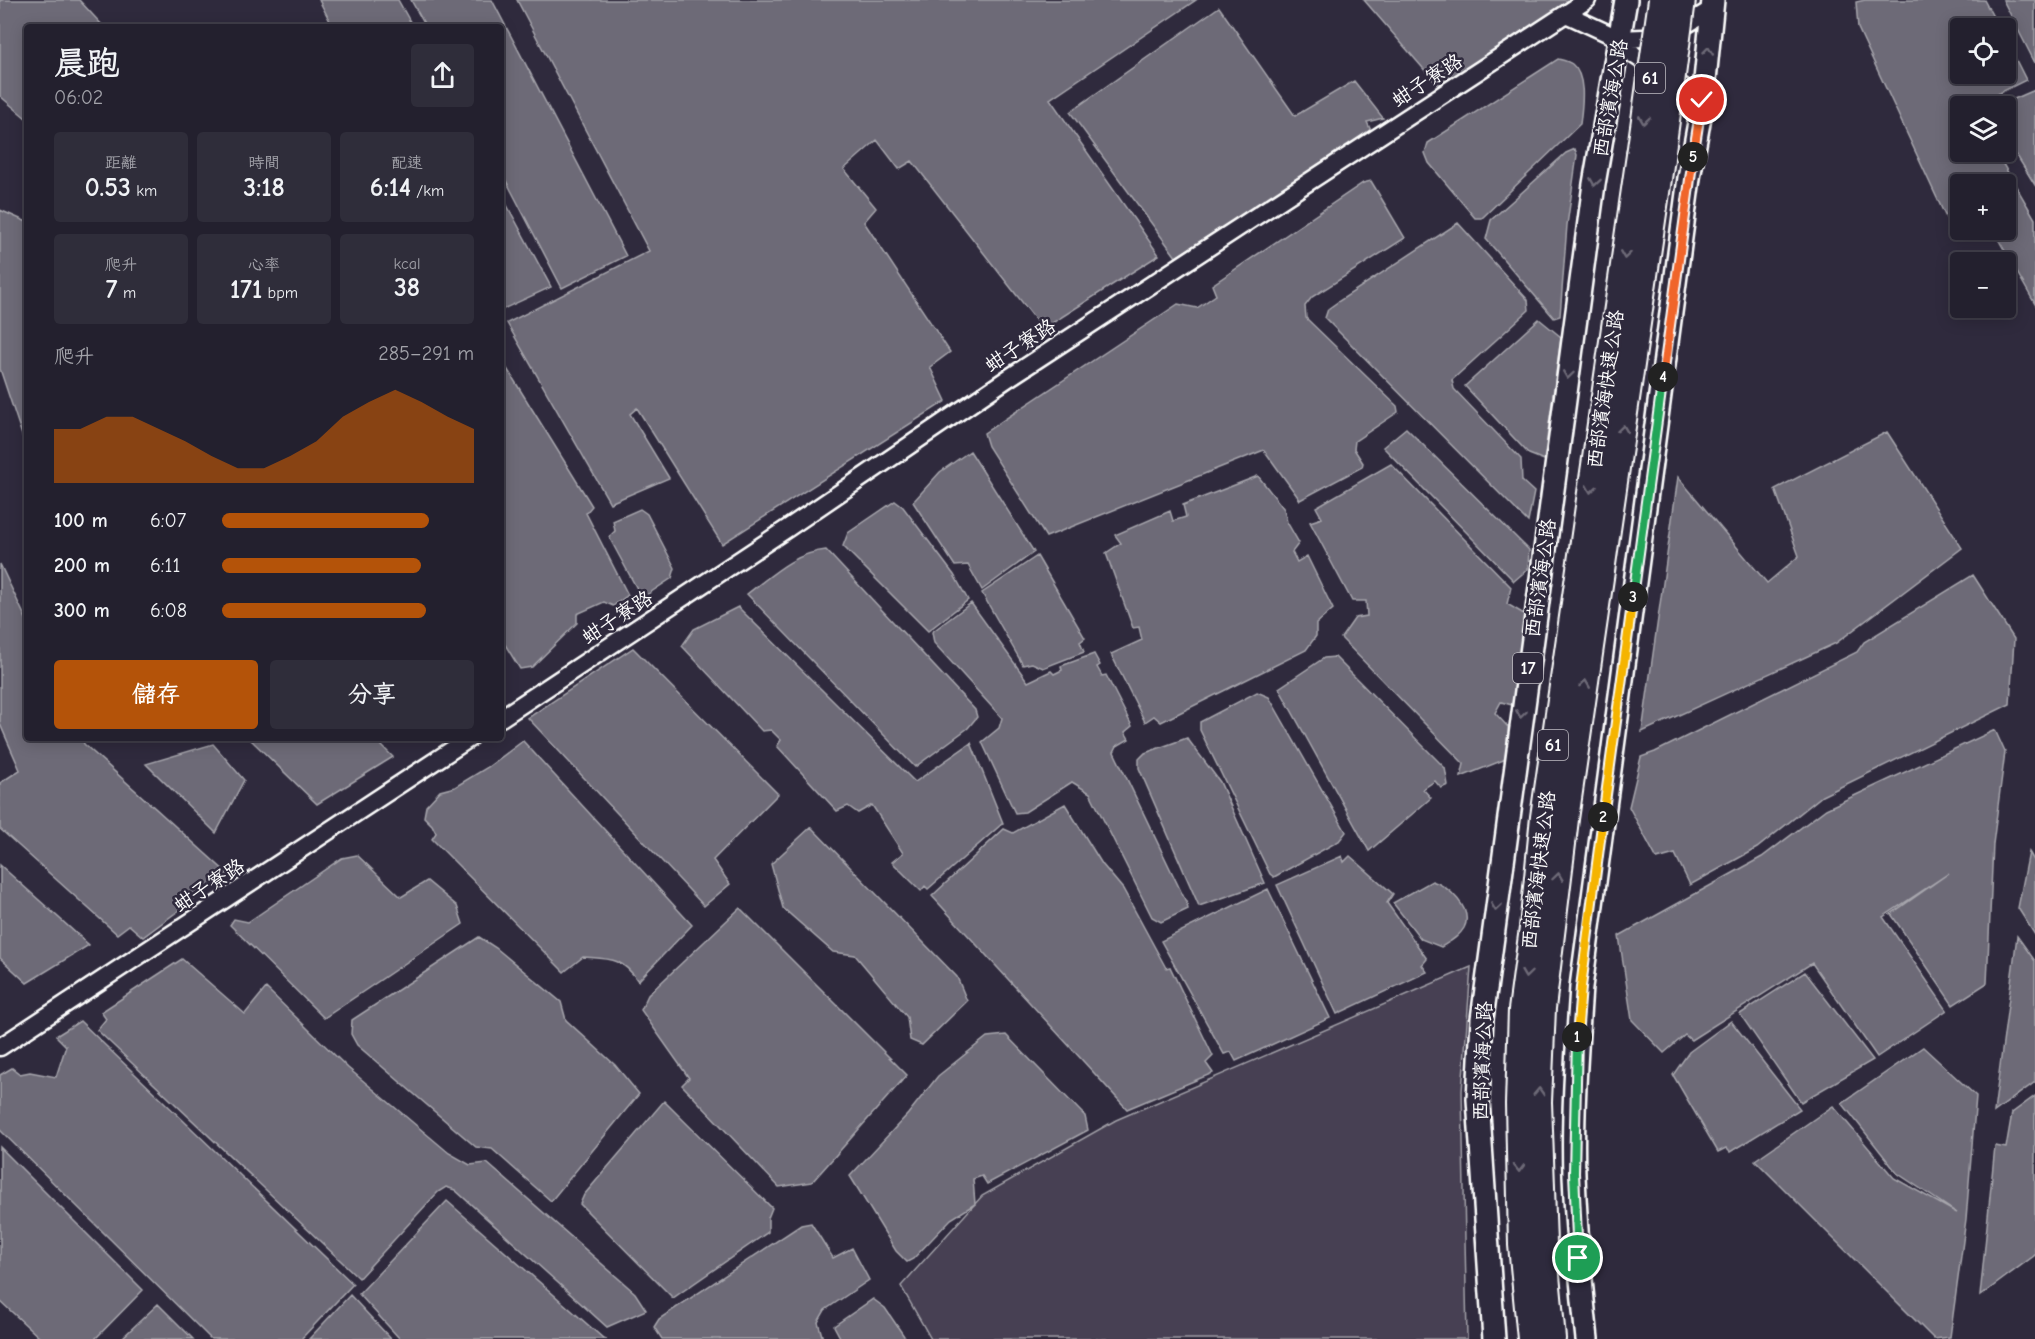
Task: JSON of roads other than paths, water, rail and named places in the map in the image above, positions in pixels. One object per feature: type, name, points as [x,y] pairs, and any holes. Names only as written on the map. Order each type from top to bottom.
[{"type":"highway","name":"61","points":[[1651,157],[1661,0]]},
{"type":"highway","name":"61","points":[[1651,157],[1683,0]]},
{"type":"highway","name":"西部濱海快速公路","points":[[1530,1339],[1521,1245],[1518,1104],[1521,1010],[1543,816],[1651,157]]},
{"type":"highway","name":"西部濱海快速公路","points":[[1553,1339],[1544,1244],[1539,1102],[1545,997],[1651,157]]},
{"type":"main road","name":"西部濱海公路","points":[[1494,1339],[1478,1099],[1482,1019],[1594,184],[1626,0]]},
{"type":"main road","points":[[1587,1339],[1578,1258],[1574,1173],[1575,1072],[1581,987],[1713,5]]},
{"type":"street","name":"蚶子寮路","points":[[504,716],[788,528],[1007,379],[1587,0]]},
{"type":"street","points":[[1620,39],[1666,37],[1713,5]]},
{"type":"street","points":[[1566,14],[1620,39],[1634,55],[1702,100]]},
{"type":"street","name":"蚶子寮路","points":[[0,1047],[465,741]]}]
